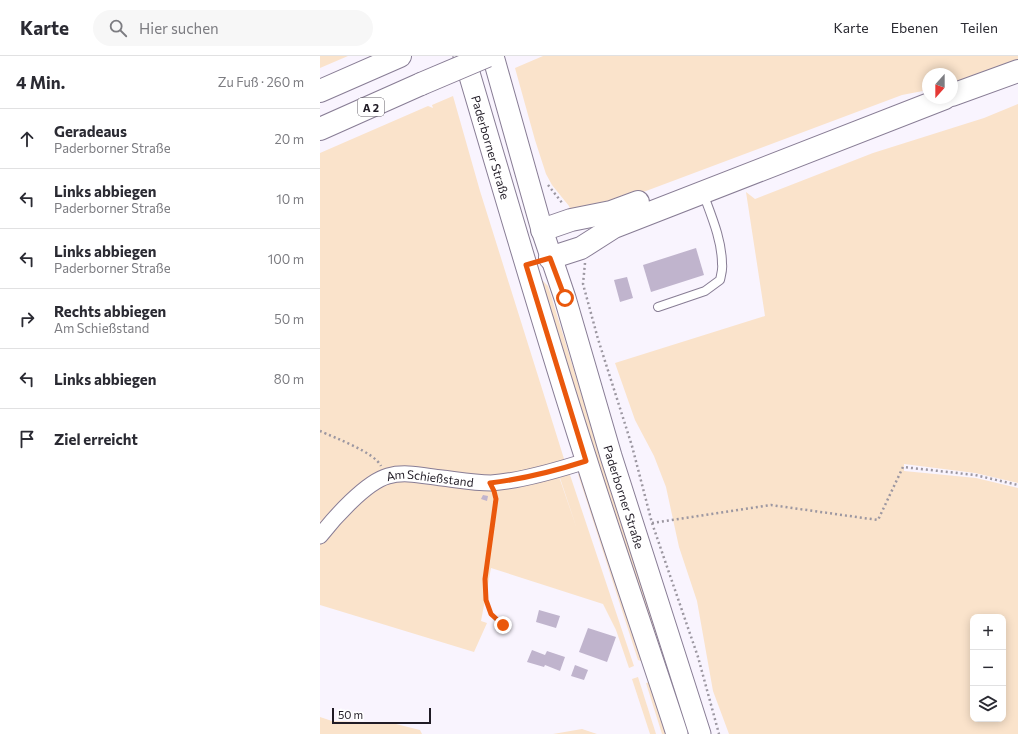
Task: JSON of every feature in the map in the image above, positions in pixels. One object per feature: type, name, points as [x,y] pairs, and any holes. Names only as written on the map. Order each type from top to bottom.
[{"type":"highway","points":[[320,91],[400,56]]},
{"type":"highway","name":"A 2","points":[[320,129],[487,56]]},
{"type":"highway","points":[[958,93],[1018,71]]},
{"type":"highway","points":[[542,230],[571,220],[611,212],[906,102],[922,99]]},
{"type":"highway","points":[[550,258],[581,248],[614,227],[929,104]]},
{"type":"main road","name":"Paderborner Straße","points":[[464,56],[586,461],[677,734]]},
{"type":"main road","name":"Paderborner Straße","points":[[493,56],[550,258],[565,298],[629,513],[700,734]]},
{"type":"main road","points":[[518,239],[542,230]]},
{"type":"main road","points":[[526,265],[550,258]]},
{"type":"street","name":"Am Schießstand","points":[[320,536],[363,491],[375,482],[387,476],[405,474],[490,483],[508,481],[556,470],[586,461]]},
{"type":"lane","points":[[658,307],[706,291],[720,280],[723,266],[722,253],[702,192]]},
{"type":"path","points":[[546,181],[567,210],[571,220]]},
{"type":"path","points":[[581,248],[586,264],[583,284],[584,291],[632,446],[652,523],[698,657],[719,734]]},
{"type":"path","points":[[320,431],[364,451],[379,462],[387,476]]},
{"type":"path","points":[[652,523],[771,505],[878,520],[903,467],[975,475],[1018,485]]},
{"type":"path","points":[[490,483],[496,499],[485,579],[486,600],[491,614],[503,625]]},
{"type":"shaded area","points":[[320,56],[348,56],[320,68]]},
{"type":"shaded area","points":[[543,56],[1018,56],[1018,62],[958,83],[958,68],[922,68],[922,91],[902,95],[638,194],[577,210],[570,209],[552,185],[546,174],[515,68]]},
{"type":"shaded area","points":[[453,96],[480,191],[565,462],[555,465],[577,529],[560,478],[561,475],[568,473],[570,475],[634,666],[629,668],[616,630],[603,604],[491,568],[481,621],[487,623],[474,652],[320,605],[320,153],[428,106],[433,108],[432,105]]},
{"type":"shaded area","points":[[1018,104],[1018,483],[975,473],[904,464],[904,471],[976,478],[1018,488],[1018,734],[729,734],[713,691],[697,601],[679,547],[666,487],[654,456],[635,420],[615,363],[765,316],[746,192],[755,199],[873,153],[984,118]]},
{"type":"shaded area","points":[[543,281],[548,286],[607,477],[690,734],[685,734],[619,533],[541,282]]},
{"type":"shaded area","points":[[581,473],[642,658],[641,661],[638,660],[578,474]]},
{"type":"shaded area","points":[[638,677],[656,734],[650,734],[632,679]]},
{"type":"shaded area","points":[[650,682],[666,734],[662,734],[646,683]]},
{"type":"shaded area","points":[[320,717],[332,721],[392,723],[420,730],[422,734],[320,734]]},
{"type":"shaded area","points":[[582,729],[597,734],[553,734]]},
{"type":"building","points":[[696,248],[704,275],[651,292],[643,265]]},
{"type":"building","points":[[627,277],[633,298],[620,302],[614,280]]},
{"type":"building","points":[[483,495],[488,496],[487,501],[481,499]]},
{"type":"building","points":[[539,610],[560,616],[556,628],[536,622]]},
{"type":"building","points":[[588,628],[616,637],[607,662],[579,652]]},
{"type":"building","points":[[532,650],[545,655],[547,651],[565,657],[560,671],[545,665],[544,667],[527,662]]},
{"type":"building","points":[[575,665],[588,670],[584,680],[571,676]]},
{"type":"route","points":[[503,625],[491,614],[486,600],[485,579],[496,499],[490,483],[508,481],[556,470],[586,461],[526,265],[550,258],[565,298]]}]
